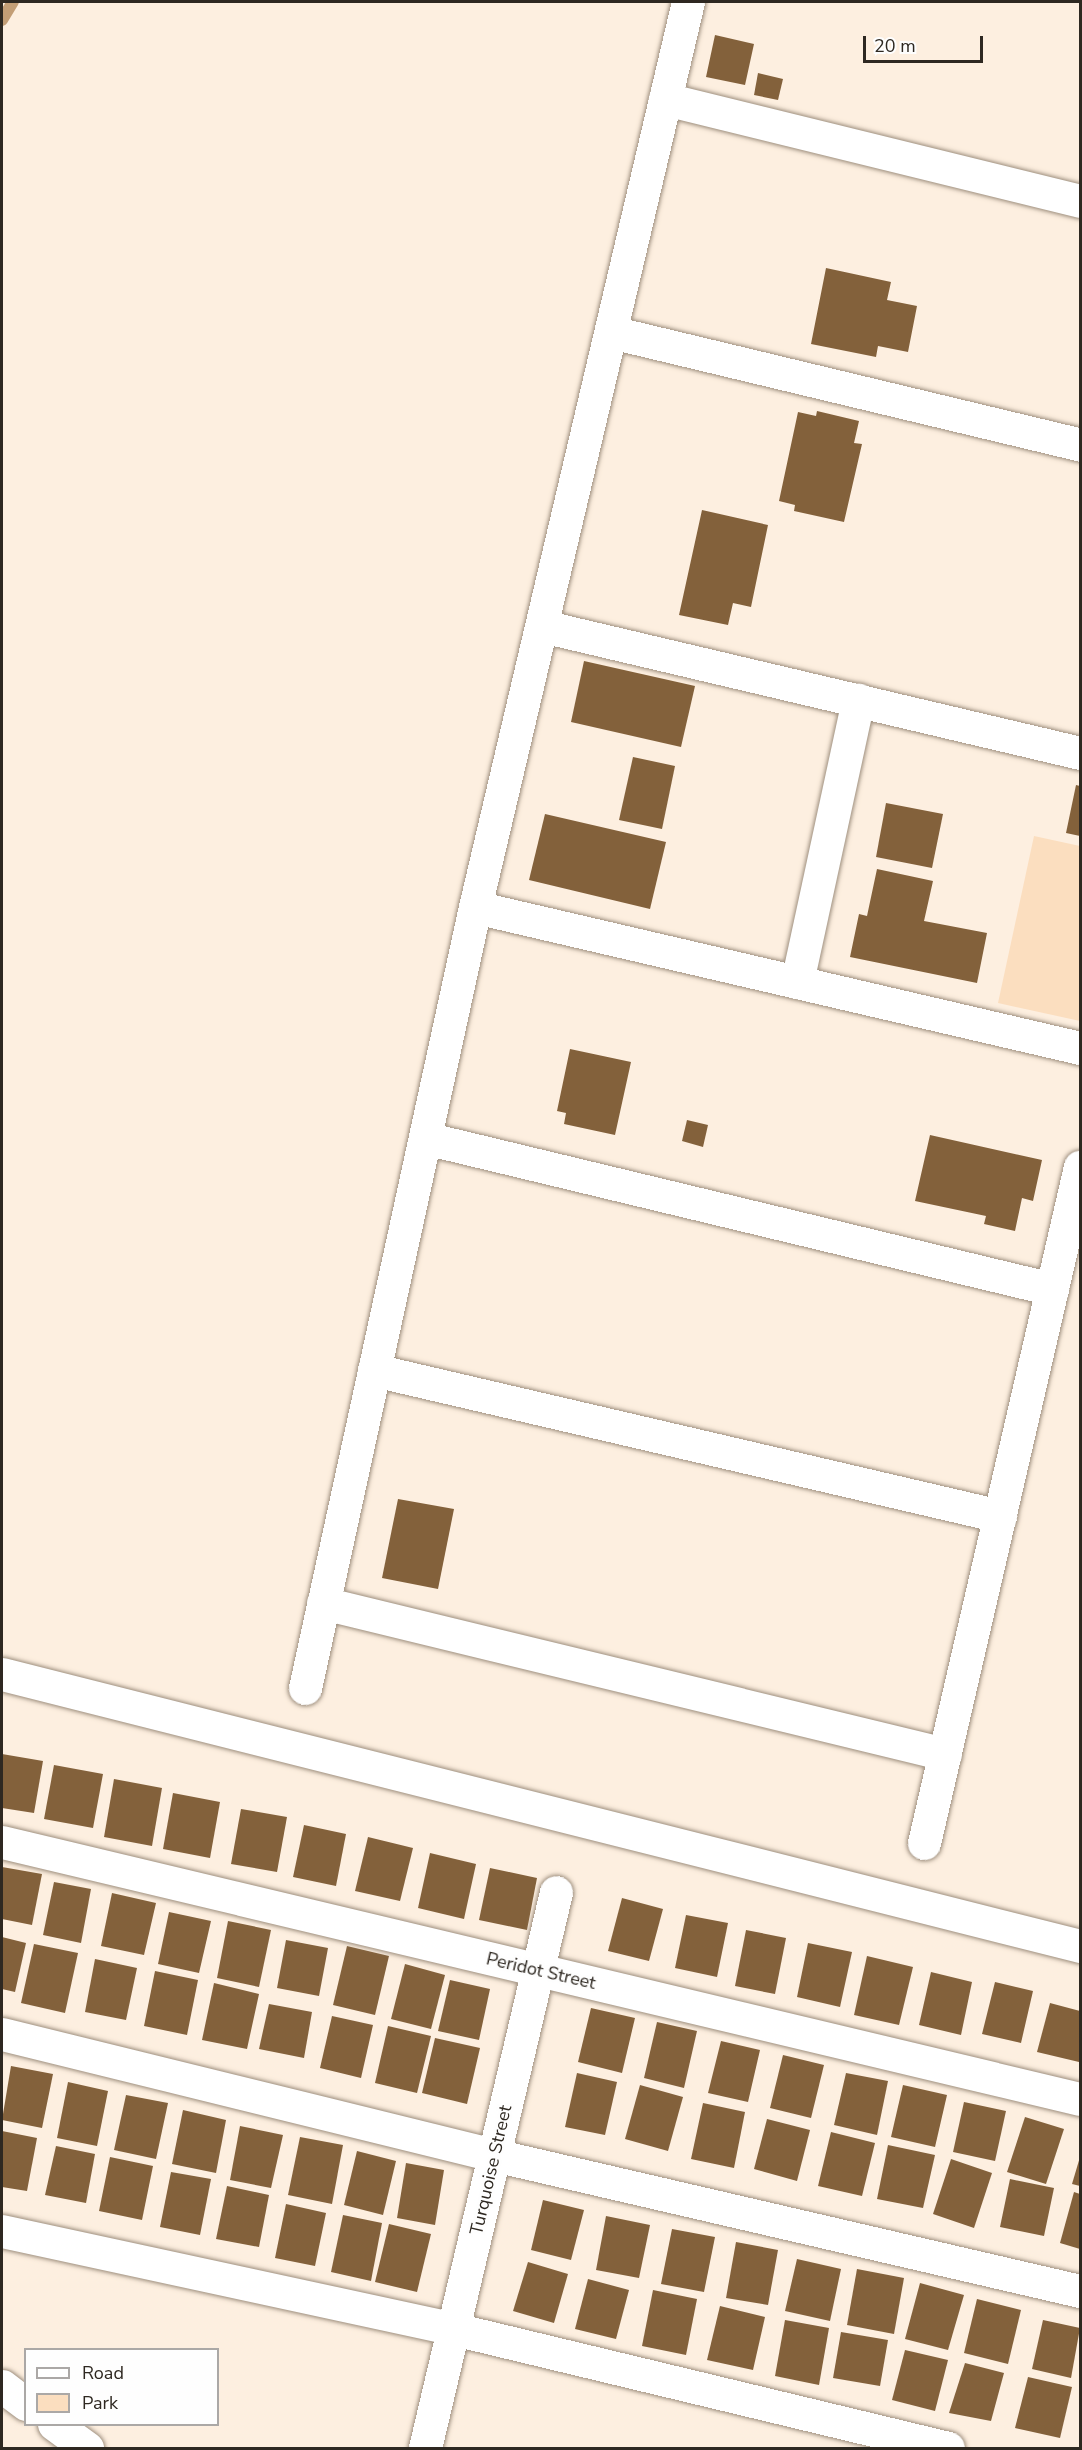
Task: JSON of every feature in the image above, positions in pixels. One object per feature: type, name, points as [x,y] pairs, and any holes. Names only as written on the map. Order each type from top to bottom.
[{"type":"street","points":[[304,1688],[475,907],[688,2]]},
{"type":"street","points":[[665,99],[1080,201]]},
{"type":"street","points":[[611,332],[1080,445]]},
{"type":"street","points":[[542,626],[1080,753]]},
{"type":"street","points":[[797,982],[858,700]]},
{"type":"street","points":[[475,907],[1080,1048]]},
{"type":"street","points":[[425,1138],[1052,1289]]},
{"type":"street","points":[[924,1843],[1080,1167]]},
{"type":"street","points":[[374,1370],[1000,1516]]},
{"type":"street","points":[[323,1603],[945,1754]]},
{"type":"street","points":[[2,1674],[1080,1946]]},
{"type":"street","name":"Peridot Street","points":[[2,1842],[1080,2099]]},
{"type":"street","name":"Turquoise Street","points":[[426,2448],[556,1892]]},
{"type":"street","points":[[2,2034],[494,2156],[1080,2291]]},
{"type":"street","points":[[2,2231],[454,2329],[948,2448]]},
{"type":"street","points":[[2,2386],[24,2402]]},
{"type":"street","points":[[57,2426],[87,2448]]},
{"type":"green space","points":[[1034,836],[1080,846],[1080,1021],[998,1003]]},
{"type":"building","points":[[715,35],[754,44],[745,85],[706,77]]},
{"type":"building","points":[[758,73],[783,79],[778,100],[754,95]]},
{"type":"building","points":[[826,268],[891,282],[887,300],[917,306],[908,352],[878,346],[876,357],[811,344]]},
{"type":"building","points":[[817,411],[859,421],[854,443],[862,444],[844,522],[794,511],[795,505],[779,501],[798,412],[816,416]]},
{"type":"building","points":[[702,510],[768,525],[751,607],[733,603],[728,625],[679,615]]},
{"type":"building","points":[[584,661],[695,686],[681,747],[571,722]]},
{"type":"building","points":[[633,757],[675,766],[662,829],[619,820]]},
{"type":"building","points":[[1076,785],[1080,786],[1080,836],[1066,833]]},
{"type":"building","points":[[886,803],[943,814],[932,868],[876,857]]},
{"type":"building","points":[[545,814],[666,842],[650,909],[529,880]]},
{"type":"building","points":[[877,869],[933,881],[924,921],[987,933],[977,983],[850,957],[859,914],[867,916]]},
{"type":"building","points":[[570,1049],[631,1062],[615,1135],[564,1124],[566,1113],[557,1111]]},
{"type":"building","points":[[687,1120],[708,1125],[703,1147],[682,1141]]},
{"type":"building","points":[[930,1135],[1042,1160],[1033,1201],[1022,1198],[1015,1231],[984,1224],[986,1216],[915,1201]]},
{"type":"building","points":[[398,1499],[454,1509],[438,1589],[382,1578]]},
{"type":"building","points":[[2,1754],[43,1761],[34,1813],[2,1808]]},
{"type":"building","points":[[54,1765],[103,1774],[93,1828],[44,1819]]},
{"type":"building","points":[[114,1779],[162,1788],[152,1846],[104,1837]]},
{"type":"building","points":[[173,1793],[220,1802],[210,1858],[163,1849]]},
{"type":"building","points":[[241,1809],[287,1817],[277,1872],[231,1864]]},
{"type":"building","points":[[304,1825],[346,1834],[336,1886],[293,1877]]},
{"type":"building","points":[[368,1837],[413,1848],[400,1901],[355,1891]]},
{"type":"building","points":[[430,1853],[476,1864],[464,1919],[418,1908]]},
{"type":"building","points":[[2,1867],[42,1874],[32,1925],[2,1919]]},
{"type":"building","points":[[490,1868],[537,1878],[527,1930],[479,1920]]},
{"type":"building","points":[[54,1882],[91,1889],[81,1943],[43,1935]]},
{"type":"building","points":[[112,1893],[156,1903],[144,1955],[101,1946]]},
{"type":"building","points":[[622,1898],[663,1909],[649,1961],[608,1951]]},
{"type":"building","points":[[169,1912],[211,1921],[199,1973],[158,1964]]},
{"type":"building","points":[[686,1915],[728,1923],[717,1977],[675,1968]]},
{"type":"building","points":[[228,1921],[271,1930],[259,1987],[217,1978]]},
{"type":"building","points":[[746,1930],[786,1938],[775,1994],[735,1986]]},
{"type":"building","points":[[2,1937],[26,1943],[15,1992],[2,1989]]},
{"type":"building","points":[[286,1940],[328,1948],[319,1996],[277,1988]]},
{"type":"building","points":[[808,1943],[852,1952],[840,2007],[797,1997]]},
{"type":"building","points":[[34,1944],[78,1953],[65,2013],[21,2003]]},
{"type":"building","points":[[347,1946],[389,1956],[375,2015],[333,2005]]},
{"type":"building","points":[[867,1956],[913,1967],[899,2025],[854,2015]]},
{"type":"building","points":[[95,1959],[137,1968],[126,2020],[85,2012]]},
{"type":"building","points":[[405,1964],[445,1975],[431,2029],[391,2019]]},
{"type":"building","points":[[155,1971],[198,1980],[187,2035],[144,2026]]},
{"type":"building","points":[[931,1972],[972,1982],[961,2035],[919,2025]]},
{"type":"building","points":[[450,1980],[490,1989],[479,2040],[438,2031]]},
{"type":"building","points":[[995,1982],[1033,1991],[1021,2043],[982,2034]]},
{"type":"building","points":[[214,1983],[259,1994],[247,2049],[202,2040]]},
{"type":"building","points":[[1050,2003],[1080,2011],[1079,2062],[1037,2052]]},
{"type":"building","points":[[269,2004],[312,2012],[304,2058],[259,2049]]},
{"type":"building","points":[[591,2008],[635,2018],[622,2073],[578,2062]]},
{"type":"building","points":[[332,2016],[373,2025],[361,2078],[320,2068]]},
{"type":"building","points":[[657,2022],[697,2031],[684,2088],[644,2078]]},
{"type":"building","points":[[388,2026],[431,2036],[417,2093],[375,2083]]},
{"type":"building","points":[[435,2038],[480,2048],[467,2104],[422,2093]]},
{"type":"building","points":[[721,2041],[760,2050],[748,2102],[708,2093]]},
{"type":"building","points":[[783,2055],[824,2065],[811,2118],[770,2108]]},
{"type":"building","points":[[11,2066],[53,2074],[42,2128],[2,2120]]},
{"type":"building","points":[[577,2073],[617,2082],[605,2135],[565,2127]]},
{"type":"building","points":[[846,2073],[888,2081],[877,2135],[834,2125]]},
{"type":"building","points":[[68,2082],[108,2091],[97,2146],[57,2138]]},
{"type":"building","points":[[640,2085],[683,2097],[668,2151],[625,2139]]},
{"type":"building","points":[[903,2085],[947,2095],[935,2147],[891,2137]]},
{"type":"building","points":[[126,2095],[168,2103],[156,2159],[114,2150]]},
{"type":"building","points":[[964,2102],[1006,2111],[995,2161],[953,2152]]},
{"type":"building","points":[[703,2103],[745,2112],[734,2168],[691,2159]]},
{"type":"building","points":[[183,2110],[226,2120],[216,2173],[172,2164]]},
{"type":"building","points":[[1025,2117],[1064,2129],[1046,2184],[1007,2172]]},
{"type":"building","points":[[767,2119],[810,2130],[797,2181],[754,2169]]},
{"type":"building","points":[[240,2126],[283,2135],[271,2188],[230,2180]]},
{"type":"building","points":[[2,2131],[37,2138],[27,2191],[2,2187]]},
{"type":"building","points":[[831,2132],[875,2143],[862,2196],[818,2186]]},
{"type":"building","points":[[300,2137],[343,2145],[332,2204],[288,2195]]},
{"type":"building","points":[[888,2145],[935,2155],[923,2208],[877,2199]]},
{"type":"building","points":[[56,2146],[95,2154],[86,2203],[45,2195]]},
{"type":"building","points":[[357,2151],[396,2161],[383,2215],[344,2205]]},
{"type":"building","points":[[110,2157],[153,2166],[142,2220],[99,2211]]},
{"type":"building","points":[[1080,2157],[1080,2186],[1072,2184]]},
{"type":"building","points":[[951,2159],[992,2173],[974,2228],[933,2214]]},
{"type":"building","points":[[406,2163],[444,2170],[435,2225],[397,2218]]},
{"type":"building","points":[[171,2172],[211,2179],[200,2235],[160,2227]]},
{"type":"building","points":[[1010,2179],[1054,2188],[1044,2236],[1000,2227]]},
{"type":"building","points":[[227,2186],[269,2195],[259,2247],[216,2239]]},
{"type":"building","points":[[1074,2192],[1080,2194],[1080,2249],[1060,2243]]},
{"type":"building","points":[[543,2200],[584,2210],[571,2260],[531,2250]]},
{"type":"building","points":[[286,2204],[326,2213],[315,2266],[275,2258]]},
{"type":"building","points":[[343,2215],[382,2223],[371,2281],[331,2272]]},
{"type":"building","points":[[606,2216],[650,2225],[639,2278],[596,2270]]},
{"type":"building","points":[[389,2224],[431,2234],[417,2292],[375,2282]]},
{"type":"building","points":[[672,2229],[715,2237],[704,2292],[661,2284]]},
{"type":"building","points":[[736,2242],[778,2250],[768,2305],[726,2298]]},
{"type":"building","points":[[797,2259],[841,2269],[830,2321],[785,2311]]},
{"type":"building","points":[[528,2262],[568,2274],[554,2323],[513,2311]]},
{"type":"building","points":[[857,2269],[904,2278],[894,2334],[847,2325]]},
{"type":"building","points":[[588,2279],[629,2290],[616,2339],[575,2329]]},
{"type":"building","points":[[920,2283],[964,2295],[948,2350],[905,2339]]},
{"type":"building","points":[[653,2290],[697,2299],[686,2355],[642,2346]]},
{"type":"building","points":[[977,2299],[1021,2310],[1008,2364],[964,2353]]},
{"type":"building","points":[[720,2306],[765,2317],[753,2370],[707,2360]]},
{"type":"building","points":[[785,2320],[829,2328],[819,2385],[775,2376]]},
{"type":"building","points":[[1043,2320],[1080,2328],[1071,2378],[1032,2369]]},
{"type":"building","points":[[841,2332],[888,2340],[880,2386],[833,2378]]},
{"type":"building","points":[[905,2350],[948,2360],[935,2411],[892,2400]]},
{"type":"building","points":[[965,2363],[1004,2373],[991,2421],[949,2413]]},
{"type":"building","points":[[1028,2377],[1072,2387],[1060,2438],[1015,2428]]},
{"type":"waterway","points":[[2,20],[13,2]]}]
